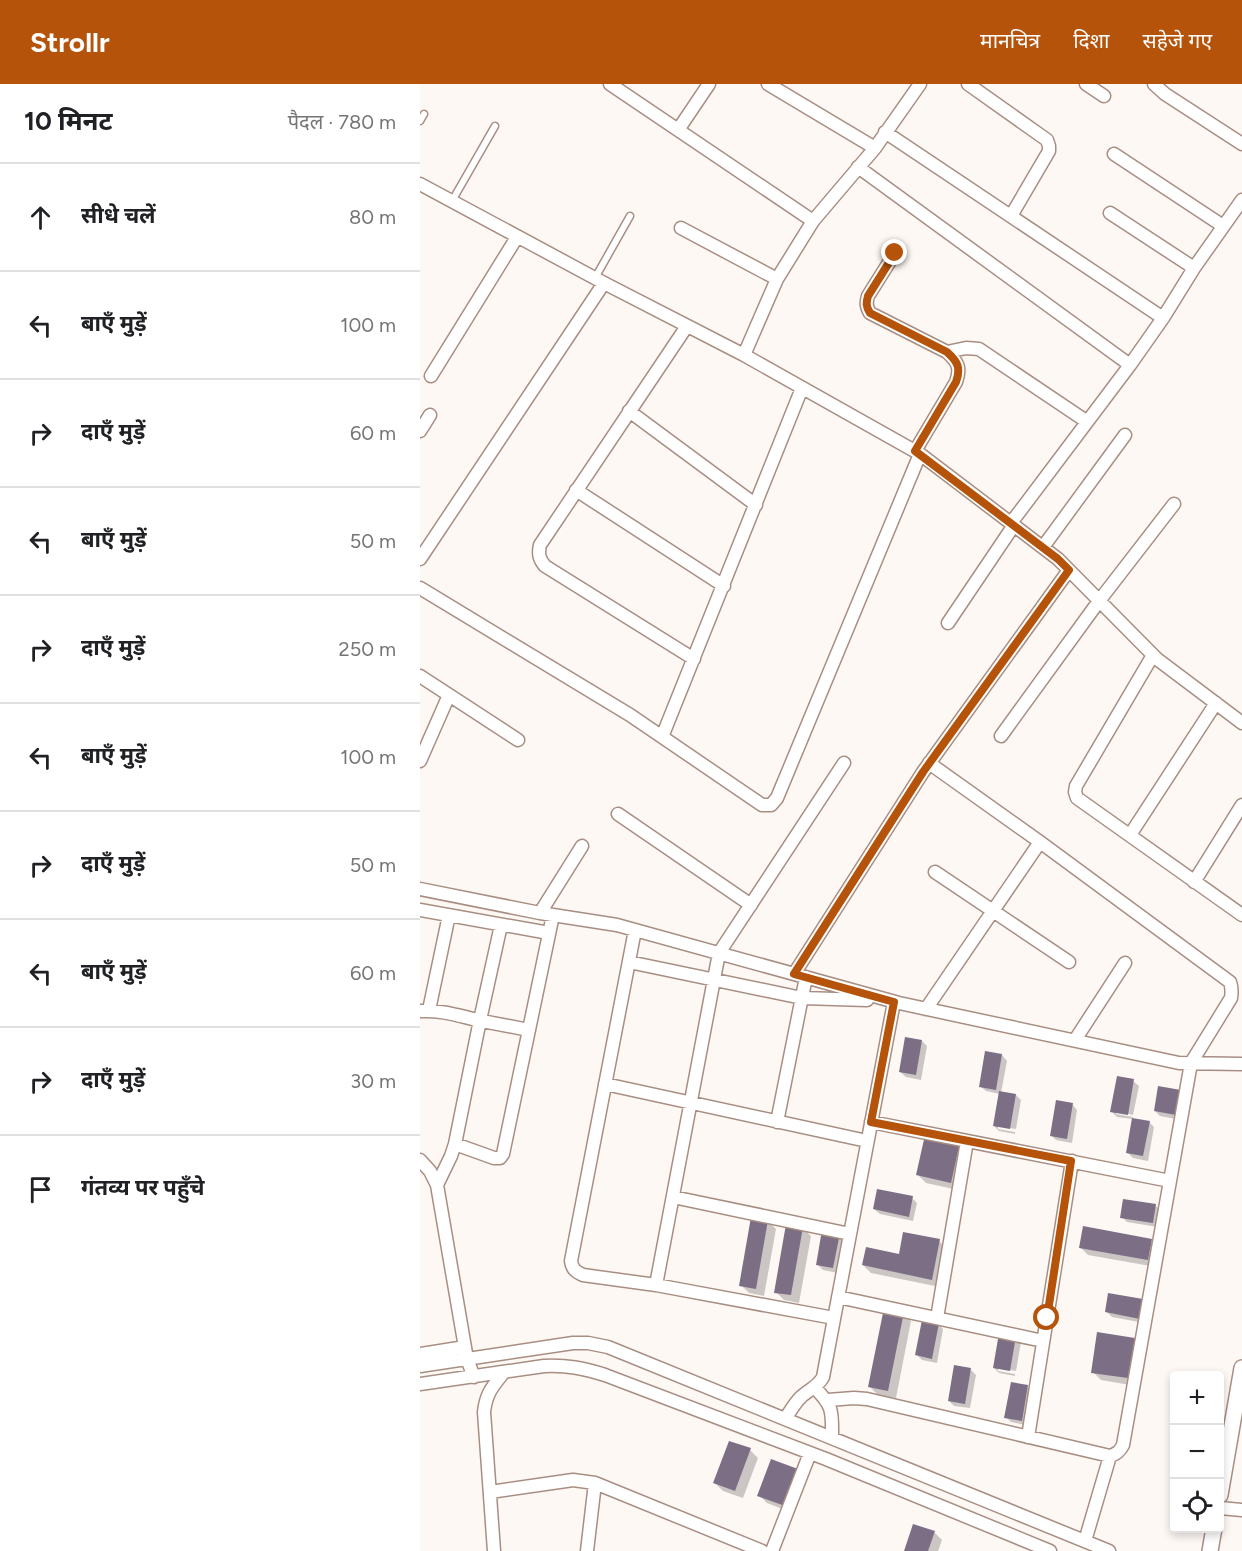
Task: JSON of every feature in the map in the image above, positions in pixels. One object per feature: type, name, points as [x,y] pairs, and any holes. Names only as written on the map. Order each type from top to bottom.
[{"type":"street","points":[[610,84],[813,221]]},
{"type":"street","points":[[678,130],[709,84]]},
{"type":"street","points":[[768,84],[875,148]]},
{"type":"street","points":[[744,355],[777,279],[813,221],[875,148],[920,84]]},
{"type":"street","points":[[968,84],[1047,140],[1049,146],[1049,151],[1011,216]]},
{"type":"street","points":[[1086,84],[1104,96]]},
{"type":"street","points":[[1154,84],[1165,94],[1242,144]]},
{"type":"street","points":[[885,132],[1163,318]]},
{"type":"street","points":[[1114,154],[1223,226]]},
{"type":"street","points":[[858,167],[1130,365]]},
{"type":"street","points":[[420,184],[599,281],[744,355],[918,452],[1058,559],[1153,655],[1242,723]]},
{"type":"street","points":[[948,623],[1012,524],[1086,421],[1130,365],[1242,200]]},
{"type":"street","points":[[1110,213],[1194,268]]},
{"type":"street","points":[[681,228],[777,279]]},
{"type":"street","points":[[431,376],[517,237]]},
{"type":"street","points":[[420,588],[630,715],[762,805],[771,805],[777,798],[918,452],[959,373],[953,358],[947,352],[870,313],[867,309],[868,296],[895,253]]},
{"type":"street","points":[[420,559],[424,544],[599,281]]},
{"type":"street","points":[[687,326],[576,490],[540,545],[538,553],[544,567],[694,659]]},
{"type":"street","points":[[947,352],[966,348],[979,350],[1086,421]]},
{"type":"street","points":[[662,737],[802,388]]},
{"type":"street","points":[[629,411],[756,505]]},
{"type":"street","points":[[420,431],[430,415]]},
{"type":"street","points":[[1043,547],[1125,435]]},
{"type":"street","points":[[576,490],[724,586]]},
{"type":"street","points":[[1001,735],[1099,601],[1174,504]]},
{"type":"street","points":[[777,1122],[802,998],[800,976],[913,786],[1069,570]]},
{"type":"street","points":[[1153,655],[1076,786],[1077,798],[1242,915]]},
{"type":"street","points":[[420,676],[518,740]]},
{"type":"street","points":[[420,760],[449,695]]},
{"type":"street","points":[[1130,835],[1216,703]]},
{"type":"street","points":[[656,1285],[719,953],[844,763]]},
{"type":"street","points":[[828,1400],[867,1399],[1110,1455],[1115,1455],[1120,1451],[1123,1445],[1191,1063],[1231,998],[1230,982],[929,763]]},
{"type":"street","points":[[1194,882],[1242,805]]},
{"type":"street","points":[[618,814],[750,905]]},
{"type":"street","points":[[926,1009],[1040,843]]},
{"type":"street","points":[[540,913],[582,846]]},
{"type":"street","points":[[935,872],[1069,963]]},
{"type":"street","points":[[420,889],[540,913],[605,922],[891,1001],[1179,1063],[1242,1064]]},
{"type":"street","points":[[420,910],[549,933]]},
{"type":"street","points":[[449,915],[424,1010],[447,1012],[529,1030]]},
{"type":"street","points":[[455,1144],[495,1158],[500,1158],[502,1154],[553,915]]},
{"type":"street","points":[[437,1185],[455,1144],[501,924]]},
{"type":"street","points":[[635,930],[571,1261],[572,1267],[583,1275],[656,1285],[834,1318]]},
{"type":"street","points":[[629,963],[802,998],[891,1001]]},
{"type":"street","points":[[1075,1040],[1125,963]]},
{"type":"street","points":[[785,1419],[799,1400],[816,1388],[823,1377],[871,1122],[891,1001]]},
{"type":"street","points":[[605,1084],[867,1141]]},
{"type":"street","points":[[871,1122],[1170,1181]]},
{"type":"street","points":[[937,1318],[967,1141]]},
{"type":"street","points":[[420,1160],[430,1171],[437,1185],[466,1353],[474,1377]]},
{"type":"street","points":[[1028,1437],[1071,1161]]},
{"type":"street","points":[[673,1197],[850,1233]]},
{"type":"street","points":[[838,1297],[1043,1341]]},
{"type":"street","points":[[420,1353],[466,1353],[573,1343],[608,1347],[1109,1551]]},
{"type":"street","points":[[420,1366],[466,1353]]},
{"type":"street","points":[[420,1384],[544,1366],[563,1365],[585,1368],[810,1453],[1035,1548],[1050,1551]]},
{"type":"street","points":[[1223,1479],[1242,1368]]},
{"type":"street","points":[[494,1551],[484,1412],[490,1390],[504,1372]]},
{"type":"street","points":[[816,1388],[828,1400],[831,1408],[832,1438]]},
{"type":"street","points":[[772,1551],[810,1453]]},
{"type":"street","points":[[1085,1541],[1110,1455]]},
{"type":"street","points":[[490,1492],[573,1480],[595,1484],[762,1551]]},
{"type":"street","points":[[587,1551],[595,1484]]},
{"type":"street","points":[[1224,1508],[1242,1510]]},
{"type":"street","points":[[1209,1551],[1213,1533]]},
{"type":"lane","points":[[420,121],[424,114]]},
{"type":"lane","points":[[451,201],[495,126]]},
{"type":"lane","points":[[599,281],[630,216]]},
{"type":"building","points":[[905,1037],[922,1040],[916,1075],[899,1072]]},
{"type":"building","points":[[985,1051],[1002,1054],[996,1090],[979,1087]]},
{"type":"building","points":[[1117,1076],[1134,1079],[1128,1115],[1110,1112]]},
{"type":"building","points":[[1158,1086],[1181,1090],[1176,1115],[1154,1111]]},
{"type":"building","points":[[999,1091],[1016,1094],[1010,1129],[993,1126]]},
{"type":"building","points":[[1056,1100],[1073,1103],[1067,1139],[1050,1136]]},
{"type":"building","points":[[1132,1118],[1150,1121],[1143,1156],[1126,1153]]},
{"type":"building","points":[[925,1135],[960,1142],[951,1183],[916,1175]]},
{"type":"building","points":[[877,1189],[913,1196],[909,1217],[873,1209]]},
{"type":"building","points":[[1123,1199],[1156,1204],[1153,1223],[1120,1218]]},
{"type":"building","points":[[751,1217],[768,1220],[756,1289],[739,1286]]},
{"type":"building","points":[[786,1224],[803,1227],[791,1295],[774,1293]]},
{"type":"building","points":[[1083,1226],[1152,1239],[1148,1260],[1079,1248]]},
{"type":"building","points":[[822,1230],[840,1233],[833,1268],[816,1265]]},
{"type":"building","points":[[903,1232],[940,1239],[932,1280],[862,1265],[866,1247],[899,1254]]},
{"type":"building","points":[[1108,1293],[1143,1299],[1140,1319],[1105,1312]]},
{"type":"building","points":[[884,1308],[904,1312],[888,1391],[868,1387]]},
{"type":"building","points":[[922,1320],[939,1323],[932,1359],[915,1355]]},
{"type":"building","points":[[1097,1332],[1135,1338],[1128,1378],[1091,1373]]},
{"type":"building","points":[[999,1333],[1016,1336],[1010,1371],[993,1368]]},
{"type":"building","points":[[954,1365],[971,1368],[965,1404],[948,1401]]},
{"type":"building","points":[[1011,1382],[1028,1385],[1022,1421],[1004,1418]]},
{"type":"building","points":[[729,1441],[751,1448],[735,1491],[713,1483]]},
{"type":"building","points":[[771,1459],[798,1469],[785,1506],[757,1496]]},
{"type":"building","points":[[913,1524],[935,1531],[928,1551],[904,1551]]},
{"type":"route","points":[[895,253],[868,296],[867,309],[870,313],[947,352],[957,365],[959,373],[956,382],[915,451],[1058,559],[1069,570],[913,786],[794,974],[894,1002],[871,1122],[1071,1161],[1047,1318]]}]
